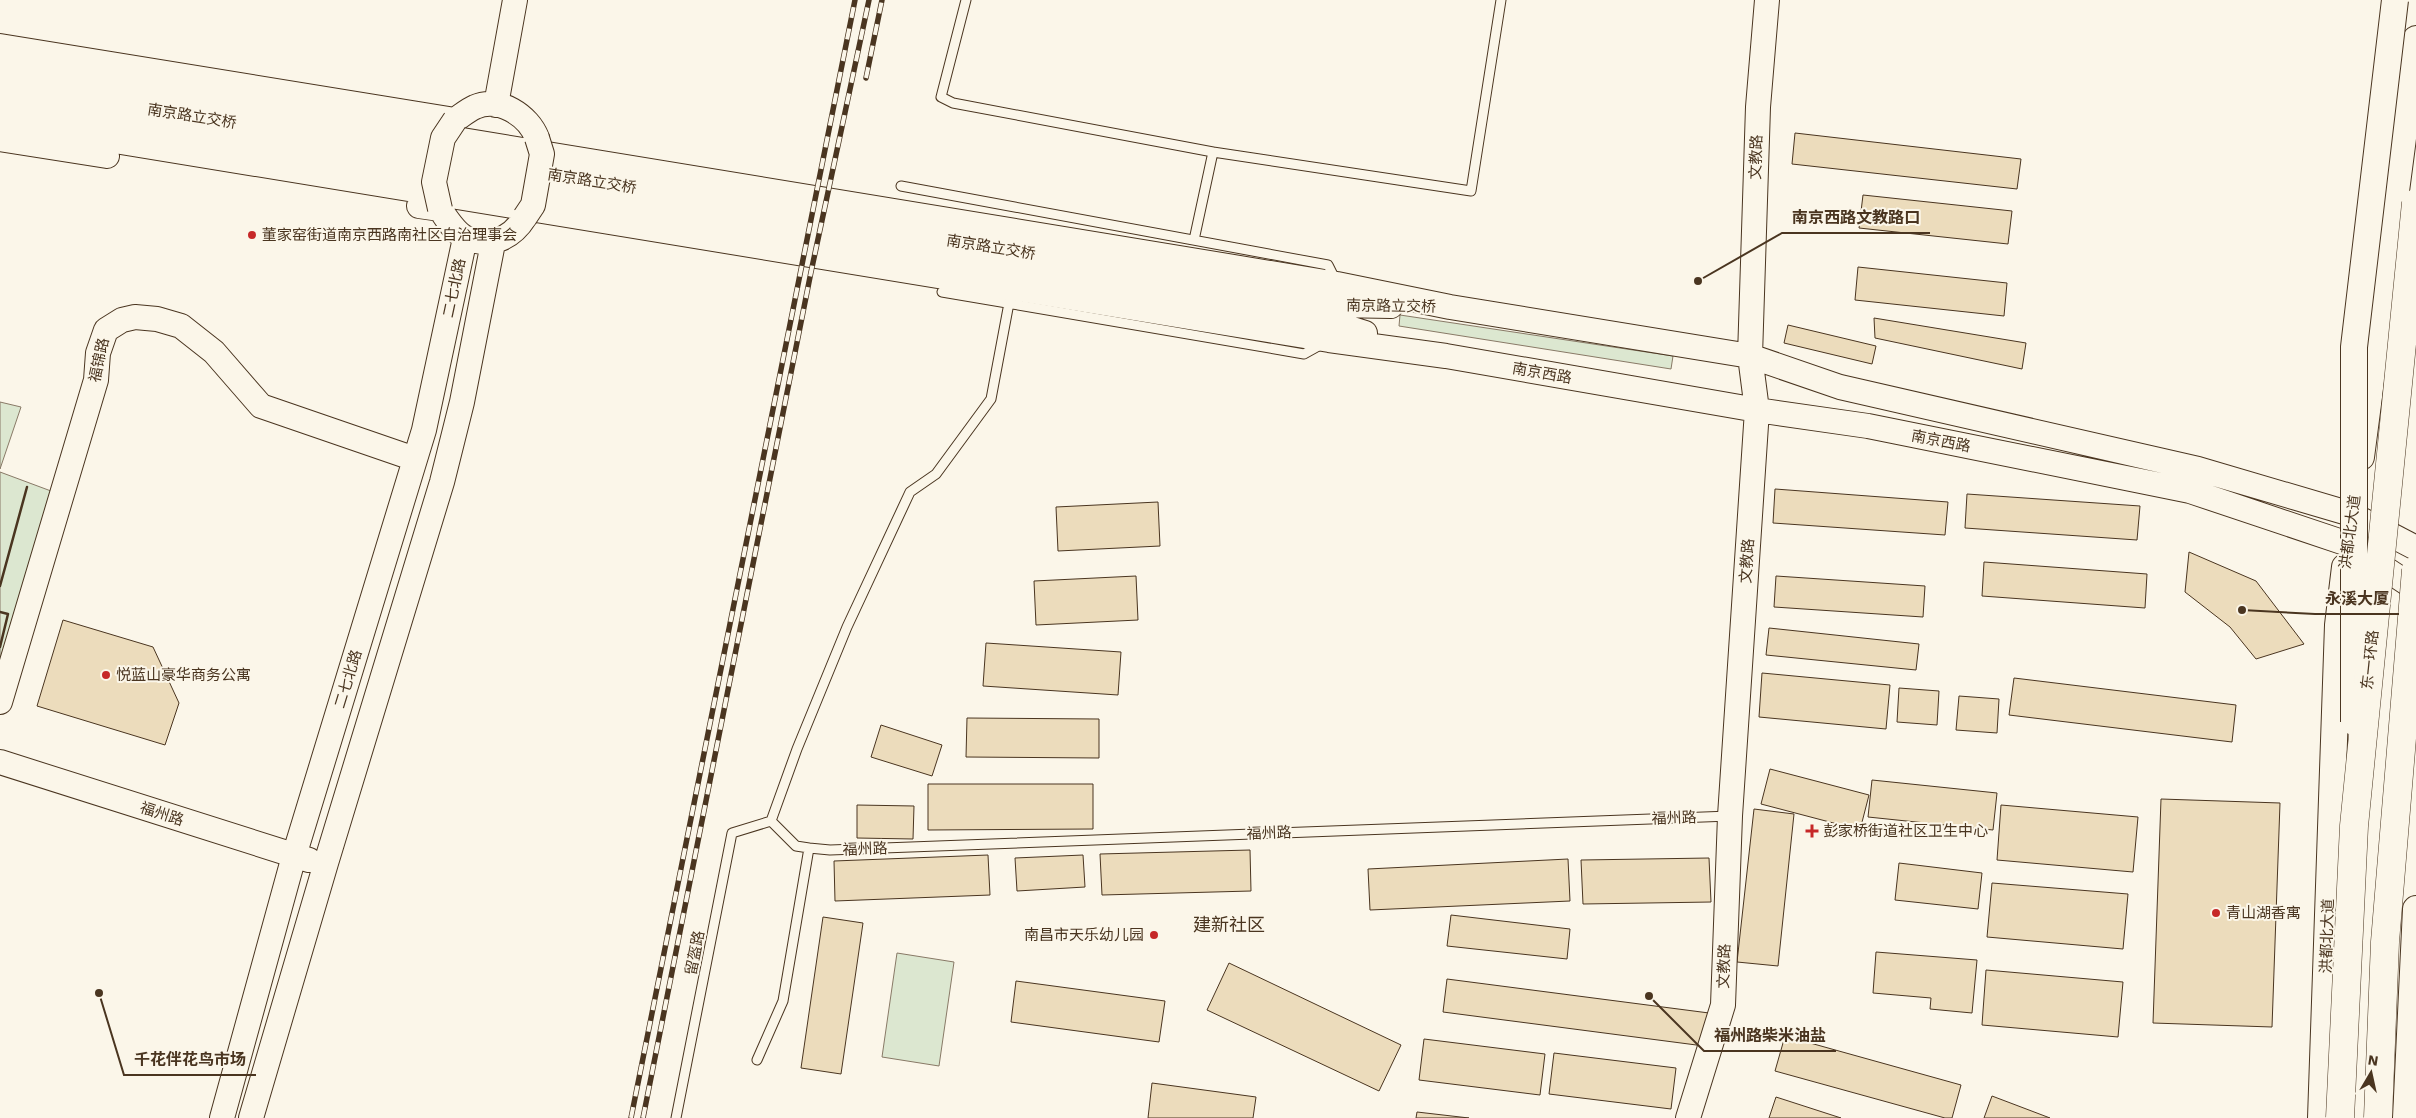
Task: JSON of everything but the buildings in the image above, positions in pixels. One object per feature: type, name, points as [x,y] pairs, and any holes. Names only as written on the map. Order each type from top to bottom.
[{"type":"highway","name":"东一环路","points":[[2340,1118],[2354,826],[2416,203]]},
{"type":"highway","points":[[2378,1118],[2384,942],[2416,570]]},
{"type":"main road","points":[[496,105],[515,0]]},
{"type":"main road","name":"文教路","points":[[1688,1118],[1723,1005],[1730,816],[1757,410],[1750,356],[1758,108],[1767,0]]},
{"type":"main road","points":[[2354,826],[2354,347],[2395,0]]},
{"type":"main road","name":"洪都北大道","points":[[2321,1118],[2338,625],[2351,514],[2366,429],[2416,40]]},
{"type":"main road","points":[[0,46],[455,120]]},
{"type":"main road","name":"南京路立交桥","points":[[0,64],[1338,284],[1450,308]]},
{"type":"main road","name":"南京路立交桥","points":[[0,85],[1335,304],[1450,308]]},
{"type":"main road","name":"南京路立交桥","points":[[0,102],[1336,324],[1446,356]]},
{"type":"main road","points":[[496,105],[521,114],[534,128],[542,154],[533,205],[517,229],[493,243],[465,238],[453,227],[440,209],[434,182],[443,138],[455,120],[476,106],[496,105]]},
{"type":"main road","points":[[0,122],[1329,340],[1446,356]]},
{"type":"main road","points":[[0,139],[440,209]]},
{"type":"main road","name":"二七北路","points":[[222,1118],[294,856],[424,430],[465,238]]},
{"type":"main road","name":"二七北路","points":[[251,1118],[326,863],[442,482],[462,402],[493,243]]},
{"type":"main road","name":"南京西路","points":[[1450,308],[1750,356],[1840,387],[2198,469],[2351,514],[2416,548]]},
{"type":"main road","name":"福锦路","points":[[0,702],[96,380],[98,353],[106,330],[122,320],[135,317],[156,319],[181,326],[214,352],[261,406],[415,459]]},
{"type":"main road","name":"南京西路","points":[[1446,356],[1757,410],[1868,426],[2190,491],[2348,544],[2416,589]]},
{"type":"main road","name":"福州路","points":[[0,762],[294,856],[326,863]]},
{"type":"main road","points":[[2406,1118],[2416,909]]},
{"type":"lane","points":[[966,0],[941,97],[954,103],[1213,152],[1471,191],[1501,0]]},
{"type":"lane","points":[[1194,240],[1213,152]]},
{"type":"lane","points":[[901,186],[1328,265],[1338,284]]},
{"type":"lane","points":[[942,292],[1304,354],[1329,340]]},
{"type":"lane","points":[[757,1060],[783,1001],[808,848],[796,846],[771,821],[797,749],[847,627],[910,492],[936,474],[991,399],[1009,303]]},
{"type":"lane","name":"福州路","points":[[808,848],[830,850],[1730,816]]},
{"type":"lane","name":"留盔路","points":[[676,1118],[732,834],[771,821]]},
{"type":"green space","points":[[1400,315],[1673,356],[1671,369],[1399,326]]},
{"type":"green space","points":[[0,402],[21,407],[0,469]]},
{"type":"green space","points":[[0,472],[51,491],[0,663]]},
{"type":"green space","points":[[897,953],[954,962],[939,1066],[882,1057]]},
{"type":"railway","points":[[631,1118],[855,0]]},
{"type":"railway","points":[[643,1118],[811,272],[869,0]]},
{"type":"railway","points":[[866,78],[882,0]]},
{"type":"wall","points":[[0,586],[27,487]]},
{"type":"wall","points":[[0,612],[8,614],[0,647]]},
{"type":"place","name":"董家窑街道南京西路南社区自治理事会","points":[[252,235]]},
{"type":"place","name":"南京西路文教路口","points":[[1698,281]]},
{"type":"place","name":"永溪大厦","points":[[2242,610]]},
{"type":"place","name":"悦蓝山豪华商务公寓","points":[[106,675]]},
{"type":"place","name":"彭家桥街道社区卫生中心","points":[[1812,831]]},
{"type":"place","name":"青山湖香寓","points":[[2216,913]]},
{"type":"place","name":"南昌市天乐幼儿园","points":[[1154,935]]},
{"type":"place","name":"千花伴花鸟市场","points":[[99,993]]},
{"type":"place","name":"福州路柴米油盐","points":[[1649,996]]},
{"type":"district","name":"建新社区","points":[[1229,924]]}]
